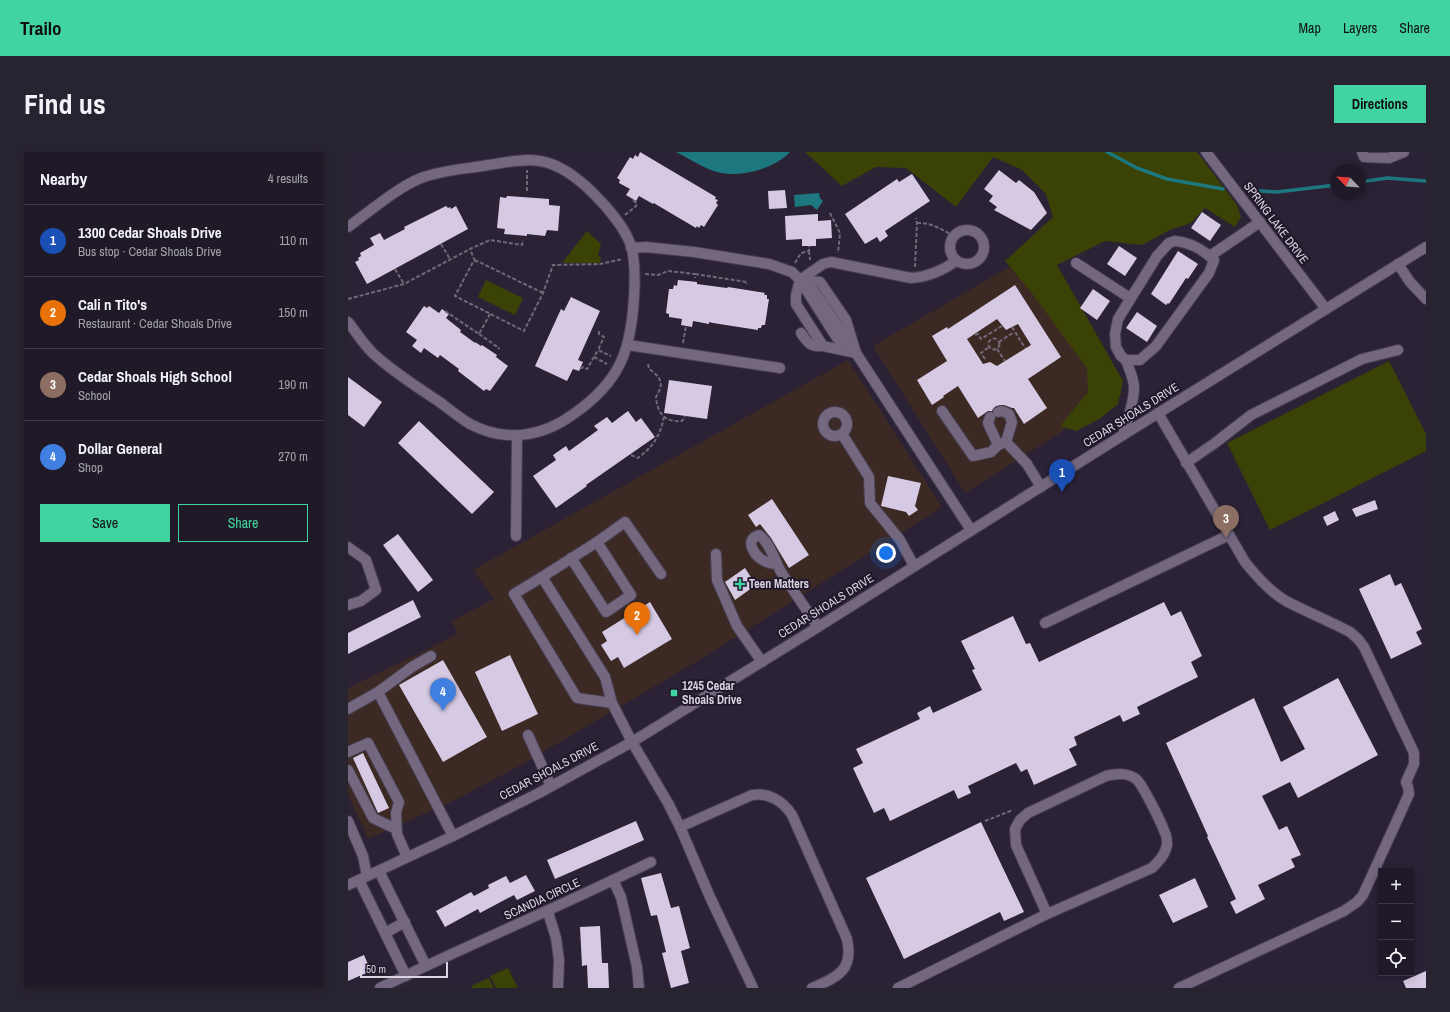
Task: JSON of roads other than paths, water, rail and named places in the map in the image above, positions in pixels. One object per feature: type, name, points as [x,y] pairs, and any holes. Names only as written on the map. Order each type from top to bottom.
[{"type":"street","name":"SPRING LAKE DRIVE","points":[[1206,152],[1326,309]]},
{"type":"street","points":[[1362,152],[1364,156],[1389,158],[1404,152]]},
{"type":"street","points":[[348,227],[404,186],[420,178],[519,160],[540,161],[562,169],[584,184],[604,204],[622,228],[632,248],[635,280],[633,318],[628,345],[614,375],[590,402],[568,418],[552,427],[532,434],[504,435],[488,431],[469,423],[375,356],[348,322]]},
{"type":"street","points":[[1210,256],[1260,222]]},
{"type":"street","points":[[971,230],[980,235],[984,243],[982,256],[975,263],[961,264],[956,261],[950,252],[950,243],[954,236],[961,231],[971,230]]},
{"type":"street","points":[[1123,435],[1131,409],[1134,388],[1133,379],[1126,360],[1121,356],[1116,347],[1115,334],[1118,319],[1157,256],[1169,244],[1175,241],[1186,242],[1202,249],[1214,260],[1209,273],[1156,346],[1140,360],[1126,360]]},
{"type":"street","points":[[632,248],[646,247],[694,252],[768,264],[792,272],[800,280],[837,338],[856,353]]},
{"type":"street","name":"CEDAR SHOALS DRIVE","points":[[348,885],[453,836],[551,786],[632,742],[1426,247]]},
{"type":"street","points":[[823,346],[796,304],[796,296],[800,280],[823,264],[831,262],[911,278],[923,277],[935,273],[956,261]]},
{"type":"street","points":[[1076,263],[1130,298]]},
{"type":"street","points":[[1398,264],[1410,282],[1426,299]]},
{"type":"street","points":[[800,280],[820,282],[846,320],[856,353],[971,530]]},
{"type":"street","points":[[801,333],[808,343],[815,347],[823,346],[856,353]]},
{"type":"street","points":[[628,345],[780,368]]},
{"type":"street","points":[[1186,463],[1215,444],[1251,415],[1362,360],[1398,350]]},
{"type":"street","points":[[942,411],[973,456],[991,452],[1002,443],[1012,422],[1009,414],[1002,411],[994,414],[988,423],[1002,443],[1027,464],[1041,487]]},
{"type":"street","points":[[1158,413],[1186,463],[1250,568],[1274,593],[1285,600],[1350,632],[1358,639],[1364,647],[1400,720],[1414,753],[1414,764],[1406,782],[1408,794],[1363,895],[1357,902],[1344,911],[1180,988]]},
{"type":"street","points":[[842,434],[869,477],[870,503],[900,540],[914,566]]},
{"type":"street","points":[[516,536],[517,435]]},
{"type":"street","points":[[612,702],[577,698],[514,594],[597,542],[625,522],[661,574]]},
{"type":"street","points":[[1045,622],[1229,535]]},
{"type":"street","points":[[572,558],[606,612],[631,595],[597,542]]},
{"type":"street","points":[[348,547],[366,560],[376,590],[361,601],[348,605]]},
{"type":"street","points":[[716,554],[717,580],[737,626],[762,662]]},
{"type":"street","points":[[777,564],[780,572],[818,627]]},
{"type":"street","points":[[542,577],[605,677],[612,702],[632,742],[680,827],[753,987]]},
{"type":"street","points":[[348,709],[378,692],[412,667],[431,656]]},
{"type":"street","points":[[378,692],[453,836]]},
{"type":"street","points":[[528,735],[551,786]]},
{"type":"street","points":[[349,748],[368,743],[399,802],[396,813],[396,830],[407,858]]},
{"type":"street","points":[[348,770],[373,818],[396,830]]},
{"type":"street","points":[[899,988],[1047,914],[1152,868],[1159,862],[1164,854],[1167,844],[1166,834],[1142,786],[1135,778],[1126,774],[1106,776],[1028,813],[1020,820],[1015,829],[1016,845],[1047,914]]},
{"type":"street","points":[[680,827],[752,795],[760,793],[769,796],[787,808],[795,822],[847,939],[849,948],[848,959],[838,976],[812,988]]},
{"type":"street","points":[[348,821],[363,856],[364,878],[385,933],[406,976]]},
{"type":"street","name":"SCANDIA CIRCLE","points":[[380,988],[548,912],[651,862]]},
{"type":"street","points":[[379,871],[426,966]]},
{"type":"street","points":[[613,880],[621,897],[637,967],[639,988]]},
{"type":"street","points":[[548,912],[556,938],[559,960],[558,988]]},
{"type":"street","points":[[385,933],[405,922]]},
{"type":"waterway","points":[[1107,152],[1137,168],[1167,179],[1223,189]]},
{"type":"waterway","points":[[1366,181],[1387,178],[1426,181]]},
{"type":"waterway","points":[[1246,190],[1277,192],[1330,186]]},
{"type":"place","name":"1300 Cedar Shoals Drive","points":[[1062,492]]},
{"type":"place","name":"Cedar Shoals High School","points":[[1226,538]]},
{"type":"place","name":"Teen Matters","points":[[740,584]]},
{"type":"place","name":"Cali n Tito's","points":[[637,635]]},
{"type":"place","name":"1245 Cedar Shoals Drive","points":[[674,693]]},
{"type":"place","name":"Dollar General","points":[[443,711]]}]
